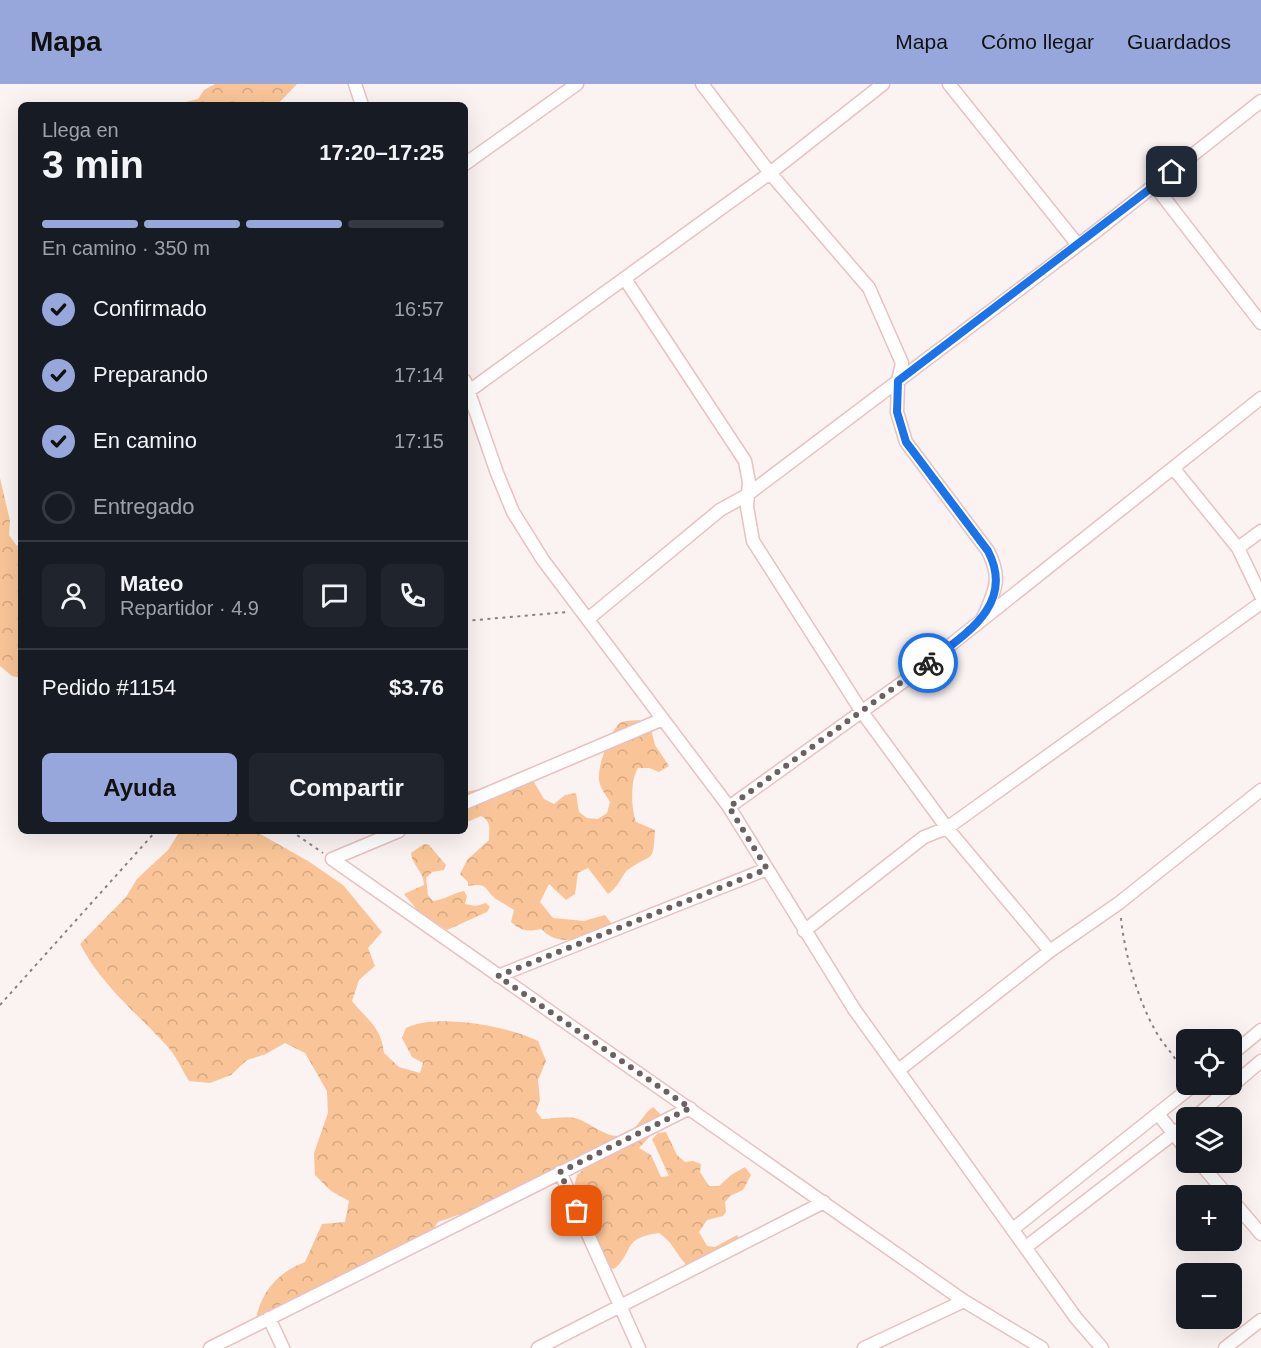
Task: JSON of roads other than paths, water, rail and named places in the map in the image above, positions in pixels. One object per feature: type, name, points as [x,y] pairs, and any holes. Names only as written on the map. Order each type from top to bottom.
[{"type":"street","points":[[355,84],[361,102]]},
{"type":"street","points":[[468,162],[578,84]]},
{"type":"street","points":[[702,84],[770,173],[869,288],[902,363],[898,381],[897,412],[906,442],[988,551],[996,567],[997,585],[981,621]]},
{"type":"street","points":[[468,385],[625,279],[770,173],[883,84]]},
{"type":"street","points":[[949,84],[1078,245]]},
{"type":"street","points":[[585,615],[720,510],[747,495],[1078,245],[1261,103]]},
{"type":"street","points":[[1155,186],[1261,323]]},
{"type":"street","points":[[625,279],[745,461],[749,482],[747,495],[753,542],[862,712],[947,828],[1050,951]]},
{"type":"street","points":[[468,389],[513,512],[543,560],[729,807],[854,1009],[900,1069],[1076,1318],[1102,1348]]},
{"type":"street","points":[[729,807],[862,712],[981,621],[1261,398]]},
{"type":"street","points":[[1174,469],[1238,548],[1261,596]]},
{"type":"street","points":[[1238,548],[1261,531]]},
{"type":"street","points":[[804,931],[924,837],[947,828],[1261,603]]},
{"type":"street","points":[[468,802],[663,719]]},
{"type":"street","points":[[900,1069],[1050,951],[1119,903],[1261,790]]},
{"type":"street","points":[[392,834],[332,859],[964,1301],[1042,1348]]},
{"type":"street","points":[[498,976],[767,869]]},
{"type":"street","points":[[1242,1046],[1261,1030]]},
{"type":"street","points":[[1207,1107],[1261,1061]]},
{"type":"street","points":[[1013,1229],[1182,1095]]},
{"type":"street","points":[[210,1348],[690,1108]]},
{"type":"street","points":[[1158,1114],[1176,1137]]},
{"type":"street","points":[[1026,1247],[1174,1135]]},
{"type":"street","points":[[560,1172],[639,1348]]},
{"type":"street","points":[[1208,1173],[1219,1185]]},
{"type":"street","points":[[538,1348],[824,1202]]},
{"type":"street","points":[[1242,1212],[1261,1234]]},
{"type":"street","points":[[864,1348],[964,1301]]},
{"type":"street","points":[[269,1318],[283,1348]]},
{"type":"street","points":[[1225,1348],[1261,1320]]}]
